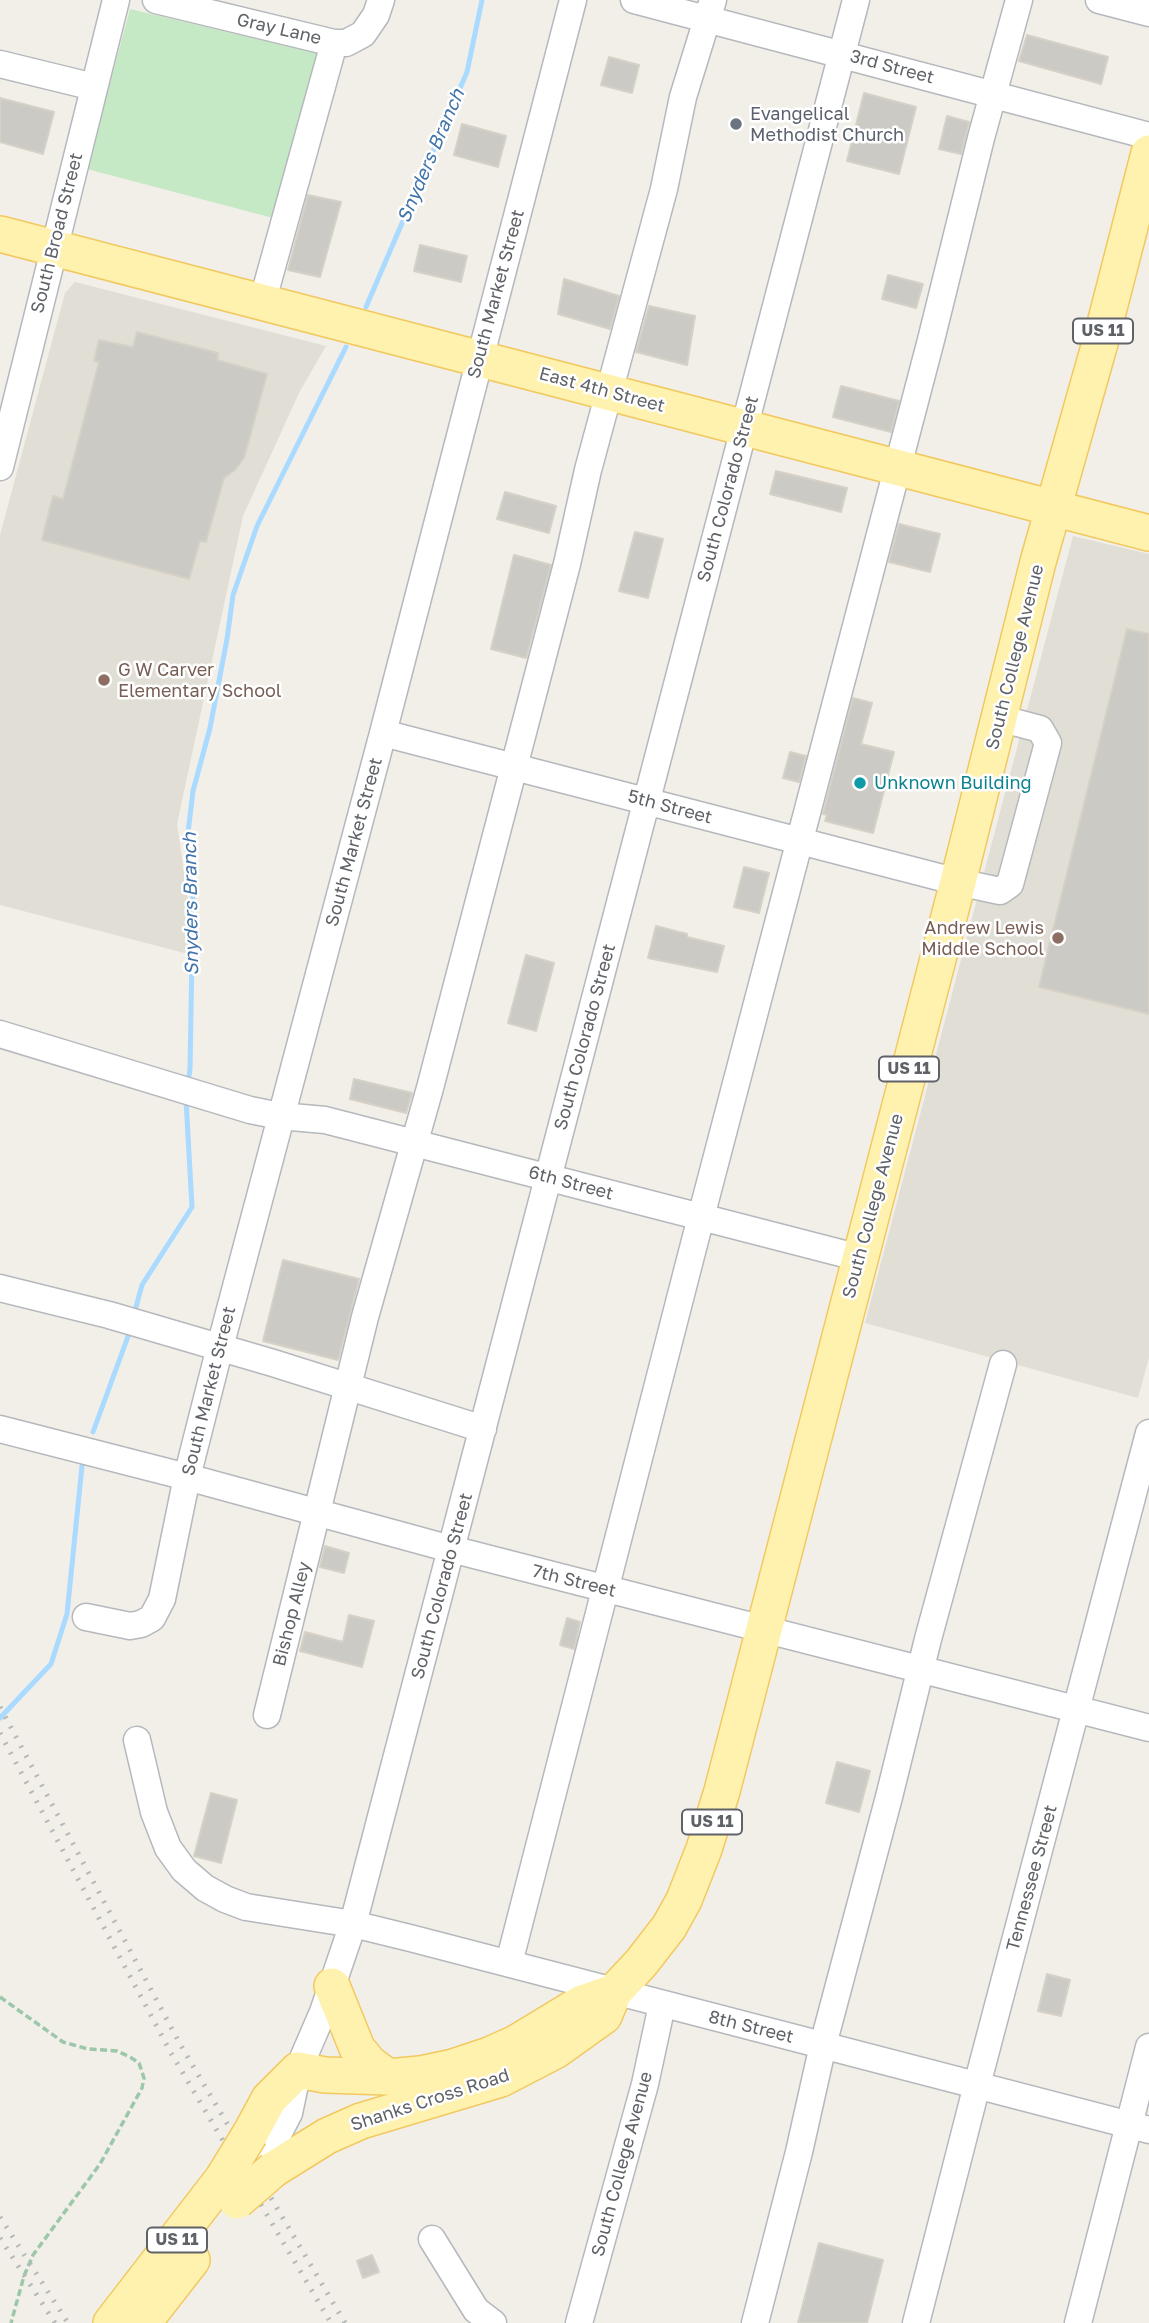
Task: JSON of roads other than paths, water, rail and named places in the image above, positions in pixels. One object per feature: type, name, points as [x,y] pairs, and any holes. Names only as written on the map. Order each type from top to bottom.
[{"type":"main road","name":"South College Avenue","points":[[614,1992],[669,1927],[684,1900],[722,1791],[1053,508],[1149,153]]},
{"type":"main road","name":"East 4th Street","points":[[0,234],[1149,533]]},
{"type":"main road","points":[[332,1986],[357,2048],[369,2063],[388,2077]]},
{"type":"main road","name":"Shanks Cross Road","points":[[298,2070],[325,2075],[388,2077],[453,2067],[489,2055],[541,2029],[582,2003],[614,1992]]},
{"type":"main road","name":"Shanks Cross Road","points":[[133,2315],[230,2189],[263,2153],[327,2136],[361,2121],[462,2092],[530,2066],[604,2016],[614,1992]]},
{"type":"main road","name":"South Colorado Street","points":[[263,2153],[270,2099],[298,2070]]},
{"type":"street","name":"South Broad Street","points":[[0,467],[5,427],[54,248],[116,0]]},
{"type":"street","name":"Gray Lane","points":[[156,0],[334,43],[346,43],[363,34],[376,15],[381,0]]},
{"type":"street","name":"South Market Street","points":[[86,1617],[130,1626],[152,1618],[159,1608],[187,1477],[220,1347],[383,733],[572,0]]},
{"type":"street","name":"3rd Street","points":[[634,0],[710,10],[842,54],[1149,136]]},
{"type":"street","name":"South Colorado Street","points":[[298,2070],[332,1986],[353,1924],[856,0]]},
{"type":"street","points":[[509,1963],[1019,0]]},
{"type":"street","points":[[1099,0],[1149,13]]},
{"type":"street","name":"Bishop Alley","points":[[267,1715],[365,1317],[514,766],[608,393],[664,190],[683,97],[710,10]]},
{"type":"street","points":[[262,303],[334,43]]},
{"type":"street","points":[[0,64],[93,87]]},
{"type":"street","name":"5th Street","points":[[383,733],[1000,891],[1010,884],[1048,743],[1040,729],[999,718]]},
{"type":"street","name":"6th Street","points":[[0,1034],[187,1091],[280,1116],[325,1120],[860,1258]]},
{"type":"street","points":[[0,1288],[109,1315],[220,1347],[483,1429]]},
{"type":"street","points":[[755,2323],[920,1669],[1003,1364]]},
{"type":"street","name":"7th Street","points":[[0,1429],[604,1589],[1149,1728]]},
{"type":"street","name":"Tennessee Street","points":[[916,2323],[1149,1433]]},
{"type":"street","name":"8th Street","points":[[137,1740],[154,1812],[168,1847],[184,1870],[205,1888],[225,1899],[246,1907],[353,1924],[1139,2127]]},
{"type":"street","name":"South College Avenue","points":[[579,2323],[645,2084],[662,2005]]},
{"type":"street","points":[[1077,2323],[1139,2127],[1149,2047]]},
{"type":"street","points":[[432,2239],[476,2310],[493,2323]]},
{"type":"waterway","name":"Snyders Branch","points":[[366,307],[467,72],[482,0]]},
{"type":"waterway","name":"Snyders Branch","points":[[188,1083],[193,898],[187,841],[193,791],[210,728],[233,595],[257,526],[346,347]]},
{"type":"waterway","name":"Snyders Branch","points":[[136,1307],[142,1285],[192,1207],[186,1100]]},
{"type":"waterway","name":"Snyders Branch","points":[[93,1432],[130,1331]]},
{"type":"waterway","name":"Snyders Branch","points":[[0,1718],[51,1664],[67,1614],[82,1466]]},
{"type":"railway","points":[[0,1707],[180,2044],[345,2323]]},
{"type":"railway","points":[[0,1733],[171,2053],[331,2323]]},
{"type":"railway","points":[[0,2217],[68,2323]]},
{"type":"railway","points":[[0,2238],[55,2323]]},
{"type":"place","name":"Evangelical Methodist Church","points":[[736,124]]},
{"type":"place","name":"G W Carver Elementary School","points":[[104,680]]},
{"type":"place","name":"Unknown Building","points":[[860,783]]},
{"type":"place","name":"Andrew Lewis Middle School","points":[[1058,938]]}]
